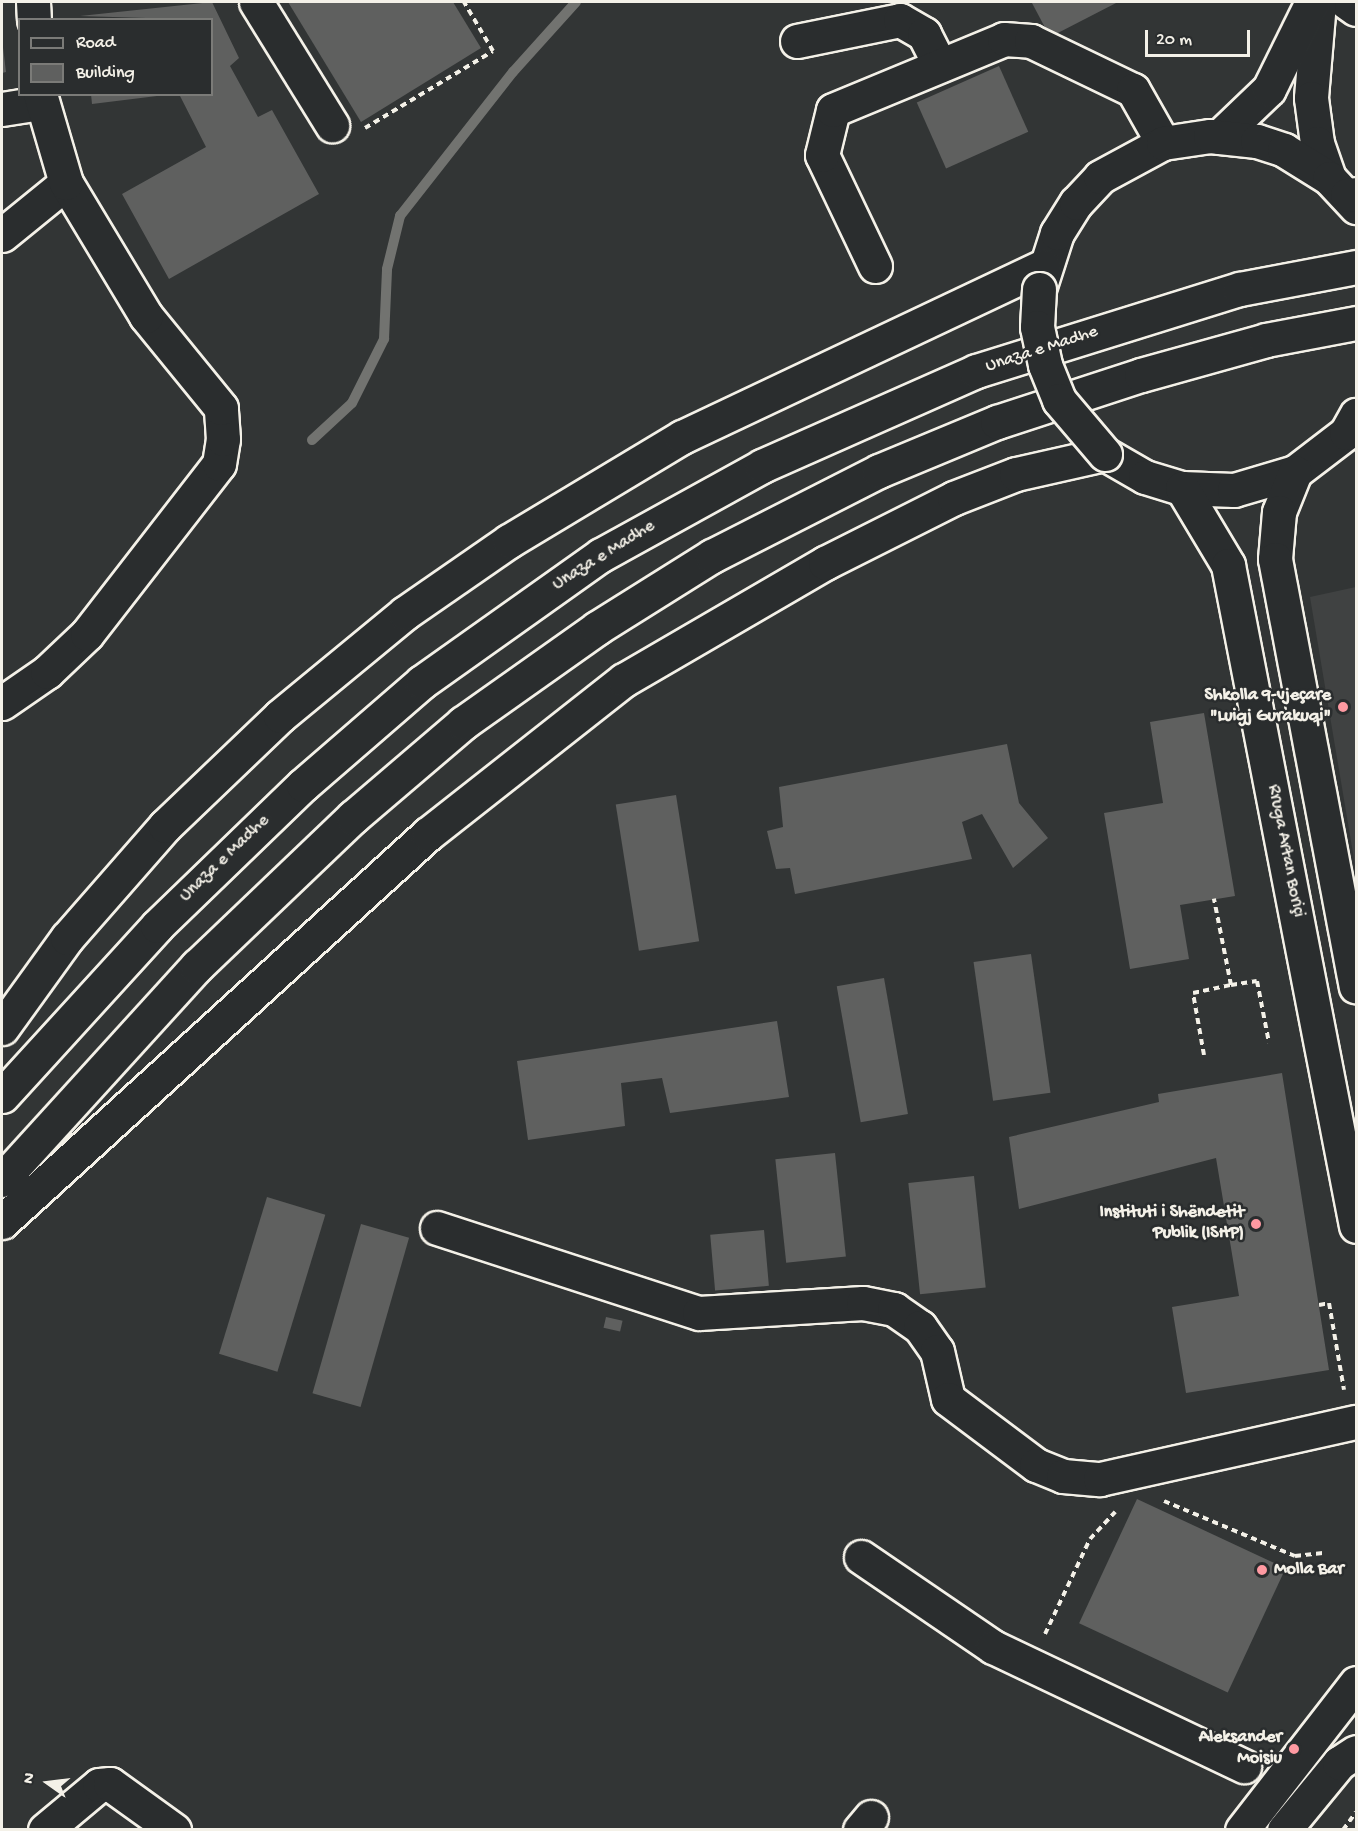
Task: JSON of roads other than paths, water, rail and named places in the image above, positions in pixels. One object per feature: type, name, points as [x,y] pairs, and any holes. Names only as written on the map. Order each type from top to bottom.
[{"type":"main road","points":[[33,2],[34,18]]},
{"type":"main road","points":[[256,2],[345,129]]},
{"type":"main road","points":[[1219,137],[1269,89],[1312,2]]},
{"type":"main road","points":[[1319,2],[1311,98],[1317,143],[1347,194]]},
{"type":"main road","points":[[1346,2],[1356,9]]},
{"type":"main road","points":[[797,41],[900,20],[924,34],[940,65]]},
{"type":"main road","points":[[875,266],[822,155],[826,129],[833,110],[1004,39],[1031,41],[1133,90],[1163,143]]},
{"type":"main road","points":[[2,109],[40,99],[66,183],[146,316],[221,408],[223,439],[219,465],[87,634],[47,672],[2,704]]},
{"type":"main road","points":[[1347,194],[1284,150],[1219,137],[1163,143],[1100,177],[1076,203],[1041,277],[1037,327],[1045,365],[1059,400],[1105,454],[1145,477],[1182,488],[1234,490],[1296,472],[1346,433],[1356,415]]},
{"type":"main road","points":[[2,235],[66,183]]},
{"type":"main road","name":"Unaza e Madhe","points":[[2,1095],[157,926],[303,785],[422,682],[601,555],[772,461],[976,371],[1240,289],[1356,267]]},
{"type":"main road","points":[[2,1028],[67,938],[165,826],[280,716],[405,613],[509,541],[682,437],[1041,277]]},
{"type":"main road","points":[[2,1180],[197,966],[353,817],[463,723],[712,556],[879,471],[997,422],[1175,365],[1356,323]]},
{"type":"main road","points":[[2,1222],[428,834],[624,680],[825,563],[954,498],[1016,474],[1105,454]]},
{"type":"main road","points":[[1296,472],[1279,512],[1275,559],[1356,986]]},
{"type":"main road","name":"Rruga Artan Boriçi","points":[[1182,488],[1228,565],[1356,1226]]},
{"type":"main road","points":[[437,1228],[699,1313],[863,1303],[894,1309],[920,1328],[937,1351],[948,1399],[1036,1465],[1064,1476],[1100,1479],[1356,1422]]},
{"type":"main road","points":[[861,1557],[993,1647],[1244,1766]]},
{"type":"main road","points":[[1242,1830],[1356,1683]]},
{"type":"main road","points":[[1284,1830],[1351,1751]]},
{"type":"main road","points":[[45,1830],[99,1785],[110,1784],[174,1830]]},
{"type":"waterway","points":[[312,440],[352,403],[384,339],[387,269],[400,216],[513,72],[576,2]]},
{"type":"place","name":"Shkolla 9-vjeçare \"Luigj Gurakuqi\"","points":[[1343,707]]},
{"type":"place","name":"Instituti i Shëndetit Publik (ISHP)","points":[[1256,1224]]},
{"type":"place","name":"Molla Bar","points":[[1262,1570]]},
{"type":"place","name":"Aleksander Moisiu","points":[[1294,1749]]}]
